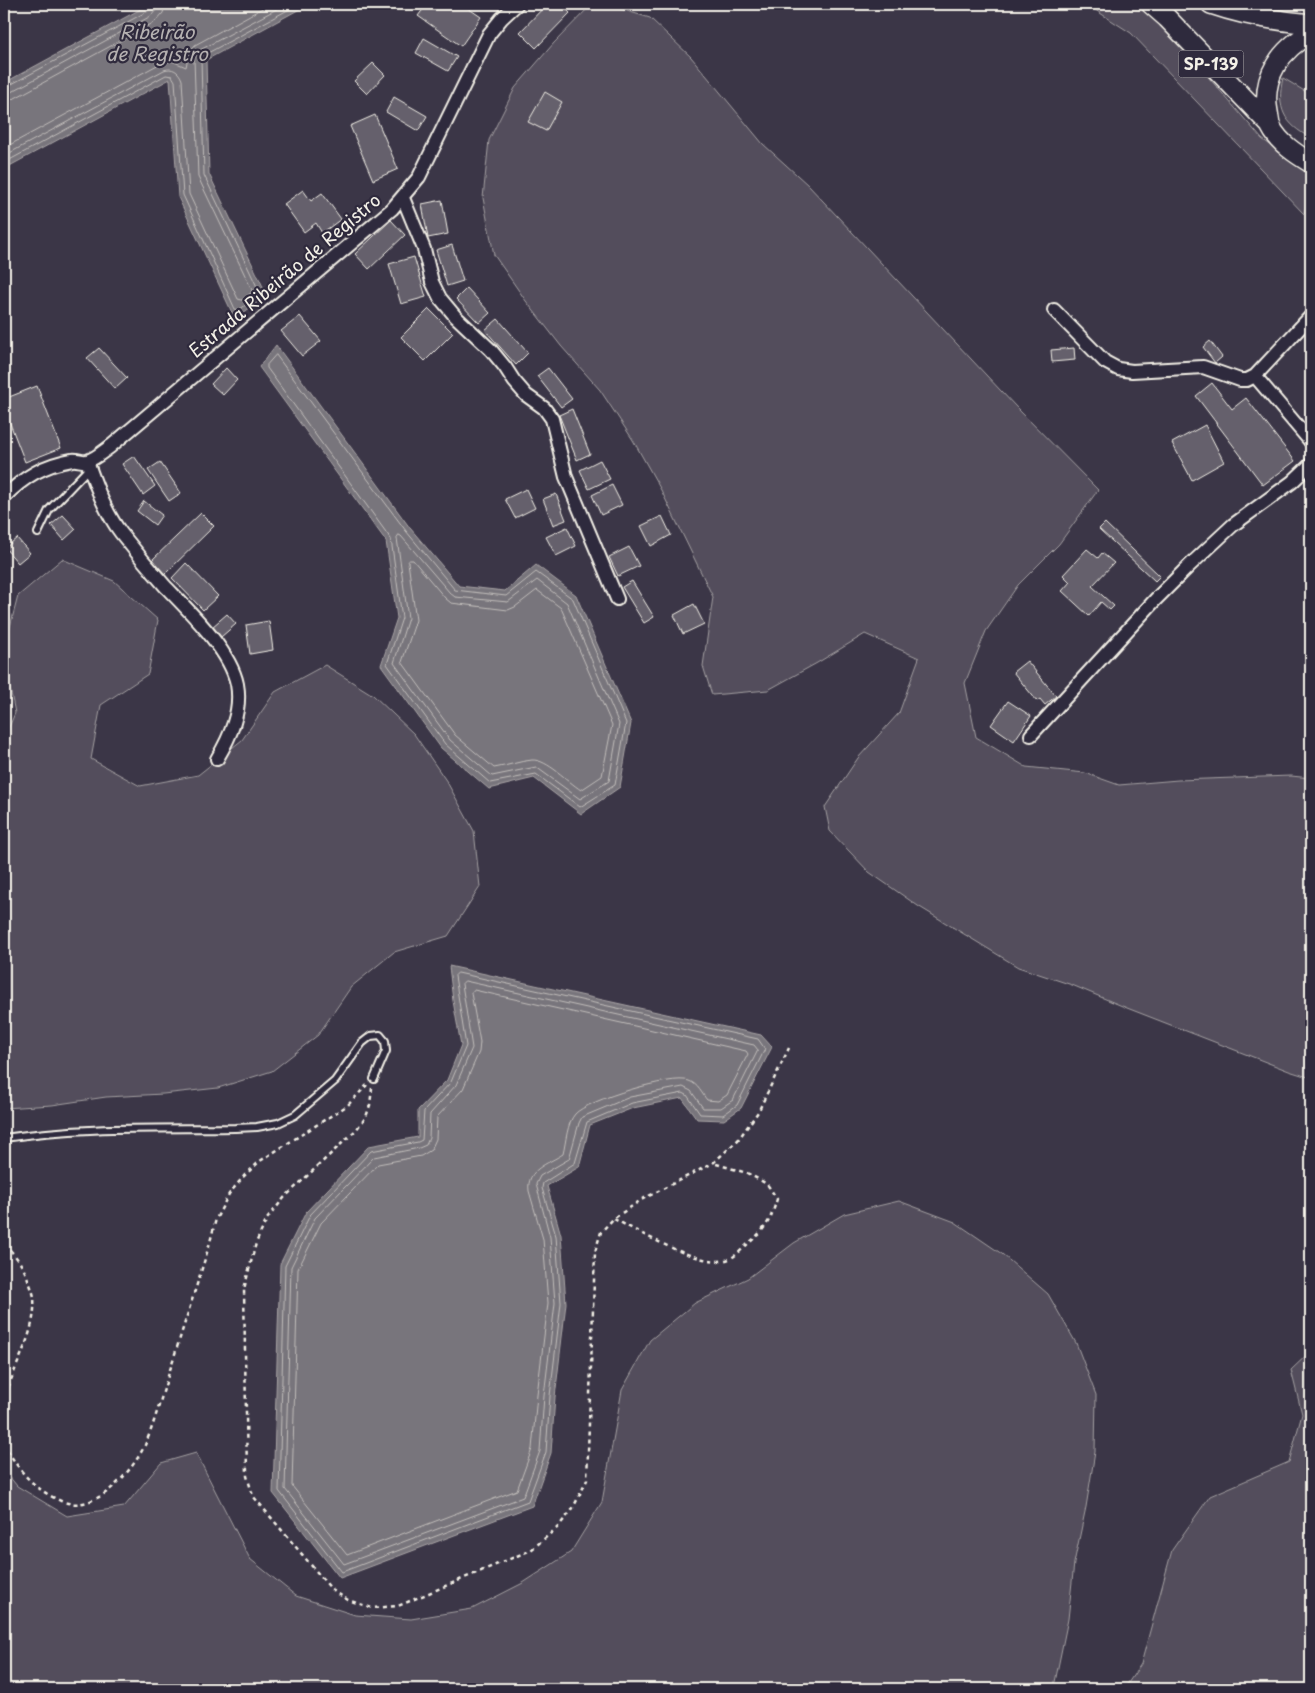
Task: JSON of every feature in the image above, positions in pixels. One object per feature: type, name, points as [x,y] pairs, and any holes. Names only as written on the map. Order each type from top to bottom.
[{"type":"main road","name":"SP-139","points":[[1151,4],[1167,18],[1270,126],[1280,139],[1311,163]]},
{"type":"main road","points":[[1211,4],[1245,14],[1311,24]]},
{"type":"main road","name":"SP-139","points":[[1270,126],[1266,105],[1266,88],[1270,77],[1285,52],[1311,33]]},
{"type":"street","name":"Estrada Ribeirão de Registro","points":[[88,464],[403,198],[418,177],[489,34],[517,4]]},
{"type":"street","points":[[403,198],[422,242],[432,282],[440,298],[455,316],[491,350],[526,395],[544,408],[552,419],[566,477],[617,599]]},
{"type":"street","points":[[1054,310],[1106,362],[1118,369],[1132,371],[1203,367],[1240,380],[1247,380],[1255,376],[1311,316]]},
{"type":"street","points":[[1255,376],[1311,442]]},
{"type":"street","points":[[4,497],[17,484],[36,470],[74,459],[88,464],[99,495],[119,531],[213,639],[230,664],[237,684],[237,712],[230,738],[217,759]]},
{"type":"street","points":[[1031,735],[1156,599],[1189,566],[1233,525],[1292,482],[1311,464]]},
{"type":"lane","points":[[38,533],[49,510],[88,464]]},
{"type":"lane","points":[[4,1138],[76,1130],[235,1128],[257,1127],[278,1123],[295,1115],[335,1081],[362,1043],[371,1036],[380,1035],[385,1041],[386,1051],[374,1079]]},
{"type":"path","points":[[374,1079],[366,1117],[356,1130],[284,1198],[267,1219],[256,1243],[244,1289],[247,1476],[253,1496],[332,1590],[348,1600],[372,1608],[398,1606],[531,1550],[557,1528],[572,1510],[587,1480],[590,1453],[595,1252],[601,1232],[613,1219],[641,1200],[713,1163],[738,1140],[758,1112],[789,1048]]},
{"type":"path","points":[[4,1443],[13,1461],[32,1483],[47,1495],[67,1503],[86,1503],[107,1493],[123,1477],[144,1446],[216,1219],[229,1194],[260,1161],[348,1105],[374,1079]]},
{"type":"path","points":[[613,1219],[692,1257],[714,1261],[730,1259],[765,1229],[773,1215],[777,1199],[767,1184],[746,1173],[713,1163]]},
{"type":"path","points":[[4,1245],[12,1250],[24,1270],[34,1296],[32,1327],[18,1366],[6,1391],[4,1404]]},
{"type":"shaded area","points":[[592,4],[604,4],[650,18],[691,57],[763,144],[808,185],[1016,407],[1098,490],[1059,544],[1018,585],[986,631],[965,683],[976,737],[1026,767],[1085,773],[1119,785],[1178,780],[1291,776],[1311,778],[1311,1078],[1072,985],[1018,967],[918,906],[869,872],[830,831],[825,807],[858,758],[899,713],[919,658],[865,634],[768,690],[712,695],[703,666],[713,597],[661,490],[633,440],[600,390],[561,346],[526,301],[494,255],[483,198],[489,140],[515,88],[554,43]]},
{"type":"shaded area","points":[[1086,4],[1140,4],[1150,10],[1262,139],[1311,174],[1311,186],[1304,214],[1131,33]]},
{"type":"shaded area","points":[[1283,78],[1311,95],[1311,138],[1294,127],[1284,114],[1281,98]]},
{"type":"shaded area","points":[[62,559],[114,581],[158,620],[148,674],[101,705],[91,759],[140,786],[198,775],[242,740],[275,692],[325,665],[373,695],[414,734],[447,782],[474,831],[480,887],[448,936],[394,952],[351,987],[318,1035],[272,1071],[218,1088],[4,1108],[4,739],[15,713],[4,650],[18,596]]},
{"type":"shaded area","points":[[899,1201],[955,1222],[1002,1254],[1048,1294],[1076,1343],[1096,1395],[1095,1452],[1074,1563],[1068,1619],[1055,1682],[1051,1689],[4,1689],[4,1470],[17,1486],[67,1516],[124,1507],[161,1463],[196,1453],[250,1559],[296,1596],[355,1615],[411,1619],[472,1609],[523,1583],[571,1552],[602,1502],[622,1390],[650,1340],[695,1303],[748,1278],[794,1243],[844,1214]]},
{"type":"shaded area","points":[[1311,1351],[1311,1689],[1124,1689],[1141,1664],[1172,1550],[1210,1496],[1289,1462],[1302,1414],[1291,1370]]},
{"type":"water","name":"Ribeirão de Registro","points":[[150,4],[309,4],[206,60],[209,174],[267,295],[235,319],[178,197],[170,79],[4,169],[4,83]]},
{"type":"water","points":[[276,345],[410,528],[459,586],[505,591],[536,565],[576,595],[631,723],[620,787],[581,814],[534,778],[489,789],[441,748],[381,665],[397,618],[386,541],[259,367]]},
{"type":"water","points":[[449,966],[761,1035],[772,1047],[741,1108],[724,1120],[697,1119],[682,1098],[633,1108],[590,1125],[579,1167],[547,1186],[561,1235],[566,1303],[555,1397],[551,1453],[532,1506],[340,1578],[273,1493],[280,1264],[306,1212],[369,1146],[418,1137],[418,1110],[447,1080],[461,1045]]},
{"type":"building","points":[[427,4],[462,4],[481,17],[461,46],[418,16]]},
{"type":"building","points":[[547,4],[561,4],[570,13],[536,48],[520,32]]},
{"type":"building","points":[[424,38],[457,57],[448,71],[416,53]]},
{"type":"building","points":[[373,63],[385,75],[367,94],[354,81]]},
{"type":"building","points":[[545,92],[562,102],[546,131],[528,122]]},
{"type":"building","points":[[394,97],[427,116],[418,131],[386,112]]},
{"type":"building","points":[[375,115],[398,169],[373,180],[350,126]]},
{"type":"building","points":[[303,190],[311,201],[322,193],[341,219],[322,233],[316,223],[304,232],[284,204]]},
{"type":"building","points":[[442,200],[448,234],[428,238],[422,204]]},
{"type":"building","points":[[391,220],[405,235],[369,269],[355,254]]},
{"type":"building","points":[[452,245],[463,281],[447,286],[436,250]]},
{"type":"building","points":[[414,257],[426,297],[401,304],[389,264]]},
{"type":"building","points":[[467,288],[490,313],[479,323],[456,299]]},
{"type":"building","points":[[429,309],[453,333],[425,361],[401,337]]},
{"type":"building","points":[[300,316],[321,341],[302,356],[281,331]]},
{"type":"building","points":[[498,319],[528,353],[516,365],[485,330]]},
{"type":"building","points":[[1210,341],[1222,357],[1215,363],[1203,347]]},
{"type":"building","points":[[99,348],[127,378],[115,389],[87,358]]},
{"type":"building","points":[[1074,348],[1075,360],[1052,362],[1051,350]]},
{"type":"building","points":[[226,368],[237,380],[223,395],[211,384]]},
{"type":"building","points":[[548,368],[572,399],[561,407],[537,376]]},
{"type":"building","points":[[1212,383],[1232,409],[1246,398],[1295,461],[1263,485],[1196,396]]},
{"type":"building","points":[[37,386],[61,448],[25,462],[4,408],[4,399]]},
{"type":"building","points":[[572,409],[590,454],[577,460],[559,415]]},
{"type":"building","points":[[1205,425],[1224,462],[1192,480],[1172,443]]},
{"type":"building","points":[[134,456],[155,486],[143,495],[122,464]]},
{"type":"building","points":[[600,460],[610,479],[589,489],[580,470]]},
{"type":"building","points":[[160,462],[181,493],[169,501],[148,470]]},
{"type":"building","points":[[612,485],[622,505],[601,515],[592,495]]},
{"type":"building","points":[[526,489],[535,508],[515,518],[505,499]]},
{"type":"building","points":[[556,494],[566,520],[553,525],[543,499]]},
{"type":"building","points":[[144,501],[162,515],[155,525],[137,511]]},
{"type":"building","points":[[201,513],[214,526],[165,574],[152,560]]},
{"type":"building","points":[[63,515],[76,529],[64,540],[51,525]]},
{"type":"building","points":[[662,516],[671,535],[651,546],[641,526]]},
{"type":"building","points":[[1105,523],[1160,576],[1155,581],[1099,529]]},
{"type":"building","points":[[567,527],[576,546],[556,556],[546,537]]},
{"type":"building","points":[[17,538],[30,553],[18,563],[5,548]]},
{"type":"building","points":[[629,547],[639,566],[618,576],[609,557]]},
{"type":"building","points":[[1087,549],[1098,558],[1102,553],[1114,563],[1092,586],[1114,606],[1110,610],[1101,602],[1089,616],[1062,591],[1070,582],[1063,575]]},
{"type":"building","points":[[186,563],[218,596],[203,610],[172,578]]},
{"type":"building","points":[[632,581],[654,617],[644,623],[622,587]]},
{"type":"building","points":[[694,604],[704,624],[683,634],[674,615]]},
{"type":"building","points":[[227,614],[236,624],[221,637],[212,627]]},
{"type":"building","points":[[269,621],[273,650],[250,654],[246,625]]},
{"type":"building","points":[[1027,661],[1056,696],[1045,705],[1040,699],[1037,701],[1013,672]]},
{"type":"building","points":[[1008,701],[1031,716],[1014,741],[991,725]]}]
